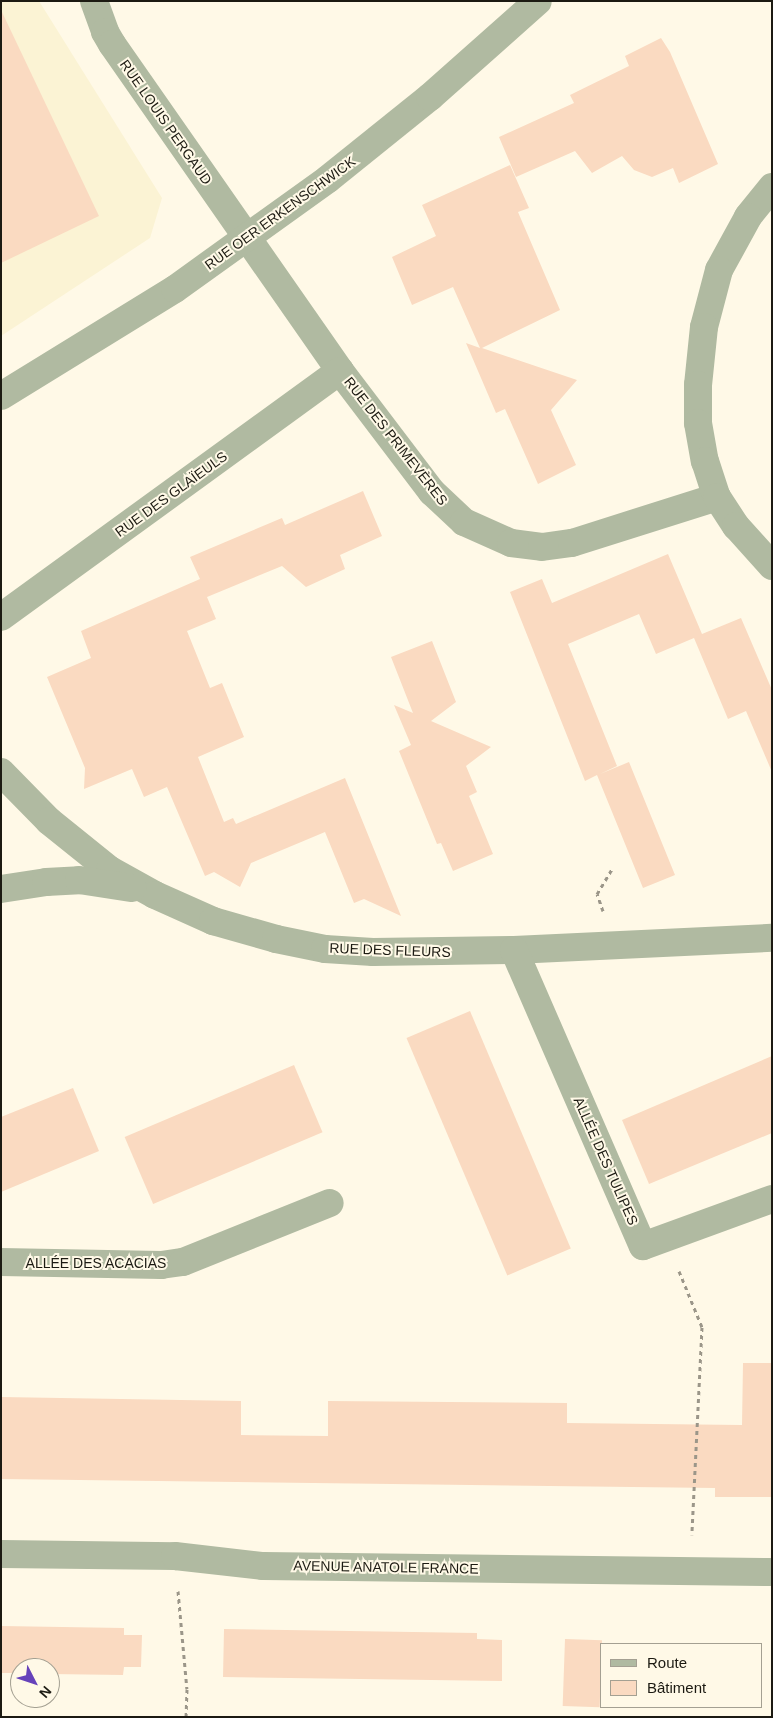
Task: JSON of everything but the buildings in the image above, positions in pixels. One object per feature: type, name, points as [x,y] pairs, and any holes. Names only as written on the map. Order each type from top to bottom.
[{"type":"street","name":"RUE LOUIS PERGAUD","points":[[94,1],[105,32],[112,44],[247,238]]},
{"type":"street","name":"RUE OER ERKENSCHWICK","points":[[1,396],[139,312],[247,238],[380,138],[458,73],[538,1]]},
{"type":"street","points":[[772,187],[748,217],[720,270],[704,327],[699,358],[698,423],[705,462],[717,497],[736,526],[772,566]]},
{"type":"street","name":"RUE DES PRIMEVÈRES","points":[[247,238],[340,371],[432,492],[464,522],[511,543],[542,547],[572,543],[717,497]]},
{"type":"street","name":"RUE DES GLAÏEULS","points":[[1,617],[340,371]]},
{"type":"street","name":"RUE DES FLEURS","points":[[1,772],[49,821],[78,846],[110,870],[155,895],[214,921],[326,949],[374,952],[514,950],[772,938]]},
{"type":"street","points":[[1,890],[46,882],[79,880],[123,886],[155,895]]},
{"type":"street","name":"ALLÉE DES TULIPES","points":[[514,950],[643,1246],[772,1199]]},
{"type":"street","name":"ALLÉE DES ACACIAS","points":[[1,1262],[160,1265],[183,1262],[330,1203]]},
{"type":"street","name":"AVENUE ANATOLE FRANCE","points":[[1,1554],[175,1556],[264,1566],[772,1572]]},
{"type":"path","points":[[612,869],[597,894],[616,945]]},
{"type":"path","points":[[665,1238],[702,1327],[690,1571]]},
{"type":"path","points":[[175,1556],[187,1689],[186,1717]]},
{"type":"shaded area","points":[[1,1],[39,1],[162,198],[150,238],[1,336]]}]
